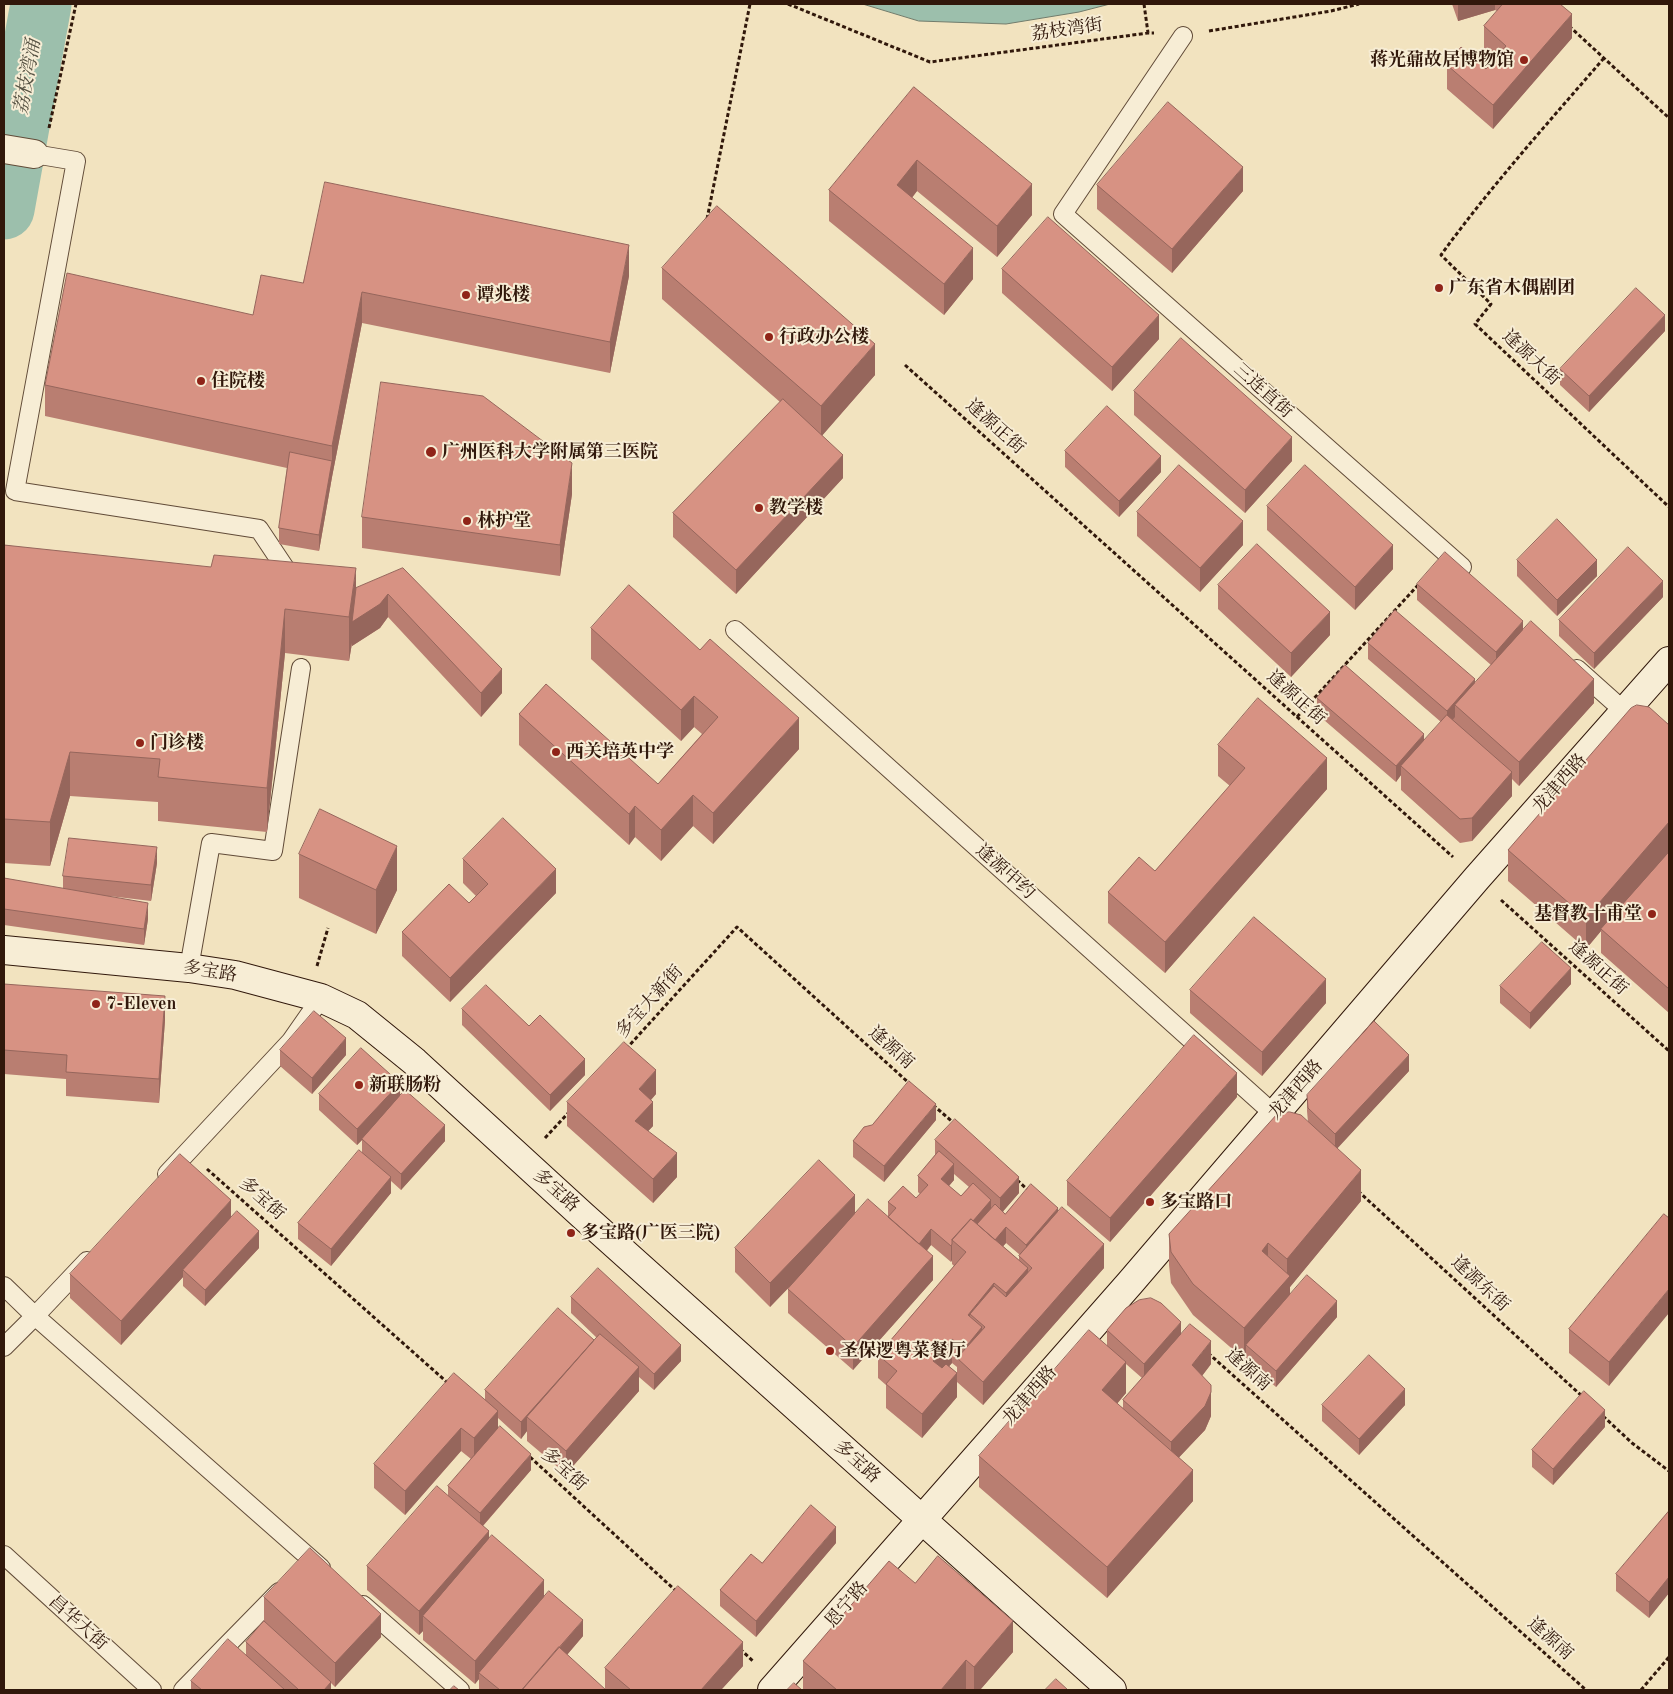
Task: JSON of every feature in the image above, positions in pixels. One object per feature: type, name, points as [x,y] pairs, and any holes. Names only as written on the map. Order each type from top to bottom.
[{"type":"street","points":[[4,149],[39,155]]},
{"type":"street","name":"龙津西路","points":[[921,1519],[1669,661]]},
{"type":"street","name":"多宝路","points":[[4,950],[189,968],[235,975],[322,998],[358,1015],[385,1037],[1112,1690]]},
{"type":"street","name":"恩宁路","points":[[775,1687],[921,1519]]},
{"type":"lane","name":"三连直街","points":[[1183,36],[1063,214],[1476,580]]},
{"type":"lane","points":[[39,155],[76,161],[15,491],[259,529],[304,596]]},
{"type":"lane","name":"逢源中约","points":[[735,630],[1275,1115]]},
{"type":"lane","points":[[1565,659],[1624,711]]},
{"type":"lane","points":[[189,968],[211,843],[273,851],[301,668]]},
{"type":"lane","points":[[154,1188],[291,1041],[322,998]]},
{"type":"lane","points":[[4,1347],[95,1252]]},
{"type":"lane","points":[[4,1286],[35,1316],[333,1579]]},
{"type":"lane","name":"昌华大街","points":[[4,1555],[152,1690]]},
{"type":"lane","points":[[183,1690],[311,1559]]},
{"type":"lane","points":[[348,1592],[460,1690]]},
{"type":"path","points":[[39,155],[76,4]]},
{"type":"path","points":[[706,223],[750,4]]},
{"type":"path","name":"荔枝湾街","points":[[788,4],[930,62],[1148,33],[1183,36],[1331,11],[1359,4]]},
{"type":"path","points":[[1144,4],[1148,33]]},
{"type":"path","points":[[1565,22],[1669,118]]},
{"type":"path","name":"逢源大街","points":[[1604,58],[1465,221],[1441,255],[1491,304],[1475,324],[1669,507]]},
{"type":"path","name":"逢源正街","points":[[905,365],[1669,1051]]},
{"type":"path","points":[[1297,717],[1446,554]]},
{"type":"path","name":"多宝大新街","points":[[624,1051],[737,927]]},
{"type":"path","name":"逢源南","points":[[737,927],[911,1085]]},
{"type":"path","points":[[316,969],[328,928]]},
{"type":"path","points":[[926,1098],[955,1124]]},
{"type":"path","points":[[523,1161],[571,1109]]},
{"type":"path","name":"多宝街","points":[[188,1152],[449,1384]]},
{"type":"path","points":[[1013,1177],[1035,1197]]},
{"type":"path","name":"逢源东街","points":[[1355,1188],[1589,1403]]},
{"type":"path","name":"逢源南","points":[[1203,1348],[1586,1690]]},
{"type":"path","points":[[1596,1409],[1632,1443],[1669,1471]]},
{"type":"path","name":"多宝街","points":[[530,1457],[683,1597]]},
{"type":"path","points":[[734,1644],[775,1687]]},
{"type":"path","points":[[1641,1690],[1669,1657]]},
{"type":"shaded area","points":[[863,4],[1110,4],[1079,12],[1006,24],[919,21]]},
{"type":"building","points":[[1503,4],[1560,4],[1572,14],[1493,105],[1447,65],[1461,47],[1486,69],[1506,46],[1484,26]]},
{"type":"building","points":[[914,87],[1032,184],[997,226],[917,160],[897,185],[973,248],[944,284],[829,190]]},
{"type":"building","points":[[1168,102],[1243,167],[1172,249],[1097,185]]},
{"type":"building","points":[[325,182],[629,245],[610,342],[362,292],[332,446],[45,385],[67,273],[253,315],[261,275],[303,283]]},
{"type":"building","name":"行政办公楼","points":[[717,206],[875,344],[821,406],[662,268]]},
{"type":"building","points":[[1048,217],[1159,315],[1112,367],[1002,269]]},
{"type":"building","points":[[1636,288],[1665,315],[1589,396],[1560,369]]},
{"type":"building","points":[[1181,338],[1292,437],[1245,490],[1134,391]]},
{"type":"building","name":"林护堂","points":[[381,382],[483,396],[572,463],[560,545],[362,517]]},
{"type":"building","name":"教学楼","points":[[783,399],[843,455],[736,570],[673,513]]},
{"type":"building","points":[[1107,406],[1161,456],[1119,501],[1065,451]]},
{"type":"building","points":[[290,452],[332,461],[319,535],[279,528]]},
{"type":"building","points":[[1179,465],[1243,521],[1200,568],[1137,512]]},
{"type":"building","points":[[1305,465],[1393,545],[1355,587],[1267,506]]},
{"type":"building","points":[[1557,519],[1597,560],[1557,600],[1517,560]]},
{"type":"building","points":[[1257,544],[1330,612],[1291,653],[1218,585]]},
{"type":"building","name":"门诊楼","points":[[4,545],[211,567],[214,555],[356,568],[349,617],[285,609],[267,788],[158,777],[160,759],[70,752],[50,822],[4,819]]},
{"type":"building","points":[[1628,547],[1663,581],[1594,653],[1559,620]]},
{"type":"building","points":[[1445,552],[1523,621],[1496,652],[1417,584]]},
{"type":"building","points":[[403,568],[502,669],[481,693],[388,594],[380,604],[352,622],[356,588]]},
{"type":"building","points":[[629,585],[700,650],[710,639],[799,718],[713,813],[693,795],[661,830],[635,806],[629,814],[519,714],[546,684],[658,784],[718,717],[694,696],[681,710],[591,628]]},
{"type":"building","points":[[1395,610],[1475,679],[1447,711],[1368,643]]},
{"type":"building","points":[[1531,621],[1594,679],[1519,762],[1455,705]]},
{"type":"building","points":[[1345,665],[1424,734],[1396,766],[1317,698]]},
{"type":"building","points":[[1258,698],[1327,758],[1165,942],[1108,892],[1139,857],[1155,871],[1245,768],[1218,745]]},
{"type":"building","points":[[1637,705],[1649,707],[1669,725],[1669,822],[1586,918],[1508,850],[1631,708]]},
{"type":"building","points":[[1447,715],[1512,772],[1472,818],[1460,819],[1401,766]]},
{"type":"building","points":[[320,809],[397,846],[376,890],[299,854]]},
{"type":"building","points":[[503,818],[556,869],[450,978],[402,932],[449,884],[469,903],[488,884],[463,859]]},
{"type":"building","points":[[69,838],[157,847],[151,885],[63,876]]},
{"type":"building","name":"基督教十甫堂","points":[[1669,852],[1669,989],[1601,929]]},
{"type":"building","points":[[4,878],[148,903],[144,929],[4,909]]},
{"type":"building","points":[[1254,917],[1326,979],[1262,1052],[1190,990]]},
{"type":"building","points":[[1542,942],[1571,968],[1530,1013],[1500,986]]},
{"type":"building","points":[[4,984],[165,996],[159,1079],[66,1072],[67,1055],[4,1050]]},
{"type":"building","points":[[486,985],[529,1026],[540,1015],[585,1059],[550,1095],[462,1009]]},
{"type":"building","points":[[314,1011],[346,1038],[312,1078],[280,1050]]},
{"type":"building","points":[[1374,1021],[1409,1055],[1335,1134],[1308,1108],[1307,1095]]},
{"type":"building","points":[[1194,1035],[1237,1073],[1110,1218],[1067,1181]]},
{"type":"building","points":[[624,1042],[656,1070],[639,1089],[653,1102],[635,1121],[677,1153],[653,1179],[567,1102]]},
{"type":"building","points":[[361,1048],[400,1083],[357,1129],[319,1094]]},
{"type":"building","points":[[909,1081],[936,1104],[884,1166],[853,1141],[864,1127],[872,1125]]},
{"type":"building","points":[[405,1090],[445,1125],[401,1174],[362,1139]]},
{"type":"building","points":[[1290,1112],[1301,1115],[1361,1170],[1287,1259],[1268,1243],[1262,1251],[1290,1276],[1244,1328],[1193,1284],[1171,1252],[1169,1234],[1278,1113]]},
{"type":"building","points":[[955,1119],[1019,1177],[1000,1198],[935,1140]]},
{"type":"building","points":[[359,1150],[391,1177],[331,1249],[298,1223]]},
{"type":"building","points":[[939,1151],[954,1164],[941,1179],[961,1196],[973,1183],[991,1200],[973,1221],[971,1219],[952,1240],[951,1246],[931,1229],[919,1244],[888,1217],[896,1208],[888,1202],[903,1186],[916,1198],[928,1185],[918,1176]]},
{"type":"building","points":[[180,1154],[231,1200],[121,1321],[70,1274]]},
{"type":"building","points":[[819,1160],[855,1195],[770,1283],[735,1248]]},
{"type":"building","points":[[1031,1184],[1058,1208],[1026,1245],[1006,1227],[995,1240],[977,1224],[995,1204],[1005,1214]]},
{"type":"building","points":[[868,1199],[933,1256],[853,1347],[788,1289]]},
{"type":"building","points":[[1062,1207],[1104,1244],[983,1382],[957,1358],[985,1327],[970,1314],[994,1286],[1006,1297],[1032,1268],[1019,1256]]},
{"type":"building","points":[[237,1211],[259,1231],[205,1290],[183,1270]]},
{"type":"building","points":[[1664,1214],[1669,1218],[1669,1289],[1609,1362],[1569,1329]]},
{"type":"building","points":[[971,1219],[1028,1268],[1006,1293],[994,1283],[968,1315],[982,1327],[964,1349],[952,1339],[933,1361],[942,1368],[946,1364],[957,1373],[922,1414],[886,1384],[897,1371],[878,1355],[966,1252],[952,1240]]},
{"type":"building","points":[[598,1268],[681,1345],[654,1374],[571,1297]]},
{"type":"building","points":[[1307,1275],[1337,1301],[1276,1371],[1246,1345]]},
{"type":"building","points":[[1151,1298],[1161,1303],[1181,1322],[1144,1364],[1107,1330],[1126,1308],[1139,1300]]},
{"type":"building","points":[[558,1308],[594,1340],[521,1422],[485,1390]]},
{"type":"building","points":[[1190,1324],[1211,1341],[1192,1365],[1211,1385],[1211,1392],[1205,1406],[1171,1442],[1123,1400]]},
{"type":"building","points":[[1089,1330],[1126,1362],[1102,1390],[1193,1470],[1107,1567],[979,1456]]},
{"type":"building","points":[[600,1334],[639,1367],[566,1451],[527,1417]]},
{"type":"building","points":[[1369,1355],[1405,1389],[1359,1439],[1322,1405]]},
{"type":"building","points":[[454,1373],[498,1411],[474,1438],[461,1428],[405,1491],[374,1464]]},
{"type":"building","points":[[1584,1391],[1605,1410],[1553,1469],[1532,1450]]},
{"type":"building","points":[[500,1426],[531,1454],[480,1513],[448,1486]]},
{"type":"building","points":[[437,1486],[489,1531],[419,1611],[367,1566]]},
{"type":"building","points":[[811,1505],[836,1527],[756,1621],[720,1590],[751,1554],[762,1563]]},
{"type":"building","points":[[1669,1511],[1669,1577],[1649,1602],[1616,1574]]},
{"type":"building","points":[[492,1535],[544,1580],[475,1661],[423,1616]]},
{"type":"building","points":[[310,1548],[381,1614],[335,1663],[264,1597]]},
{"type":"building","points":[[938,1556],[1013,1621],[974,1667],[966,1660],[941,1690],[837,1690],[803,1661],[889,1561],[915,1583]]},
{"type":"building","points":[[678,1586],[743,1642],[701,1690],[631,1690],[605,1668]]},
{"type":"building","points":[[549,1591],[583,1620],[522,1690],[500,1690],[479,1673]]},
{"type":"building","points":[[264,1621],[331,1682],[324,1690],[299,1690],[246,1642]]},
{"type":"building","points":[[228,1639],[285,1690],[202,1690],[191,1681]]},
{"type":"building","points":[[559,1647],[606,1690],[522,1690]]},
{"type":"building","points":[[1056,1679],[1068,1690],[1045,1690]]},
{"type":"building","points":[[794,1683],[802,1690],[787,1690]]},
{"type":"building","points":[[454,1686],[459,1690],[450,1690]]},
{"type":"waterway","name":"荔枝湾涌","points":[[4,209],[41,4]]},
{"type":"place","name":"蒋光鼐故居博物馆","points":[[1524,60]]},
{"type":"place","name":"广东省木偶剧团","points":[[1439,288]]},
{"type":"place","name":"谭兆楼","points":[[466,295]]},
{"type":"place","name":"行政办公楼","points":[[769,337]]},
{"type":"place","name":"住院楼","points":[[201,381]]},
{"type":"place","name":"广州医科大学附属第三医院","points":[[431,452]]},
{"type":"place","name":"教学楼","points":[[759,508]]},
{"type":"place","name":"林护堂","points":[[467,521]]},
{"type":"place","name":"门诊楼","points":[[140,743]]},
{"type":"place","name":"西关培英中学","points":[[556,752]]},
{"type":"place","name":"基督教十甫堂","points":[[1652,914]]},
{"type":"place","name":"7-Eleven","points":[[96,1004]]},
{"type":"place","name":"新联肠粉","points":[[359,1085]]},
{"type":"place","name":"多宝路口","points":[[1150,1202]]},
{"type":"place","name":"多宝路(广医三院)","points":[[571,1233]]},
{"type":"place","name":"圣保逻粤菜餐厅","points":[[830,1351]]}]
